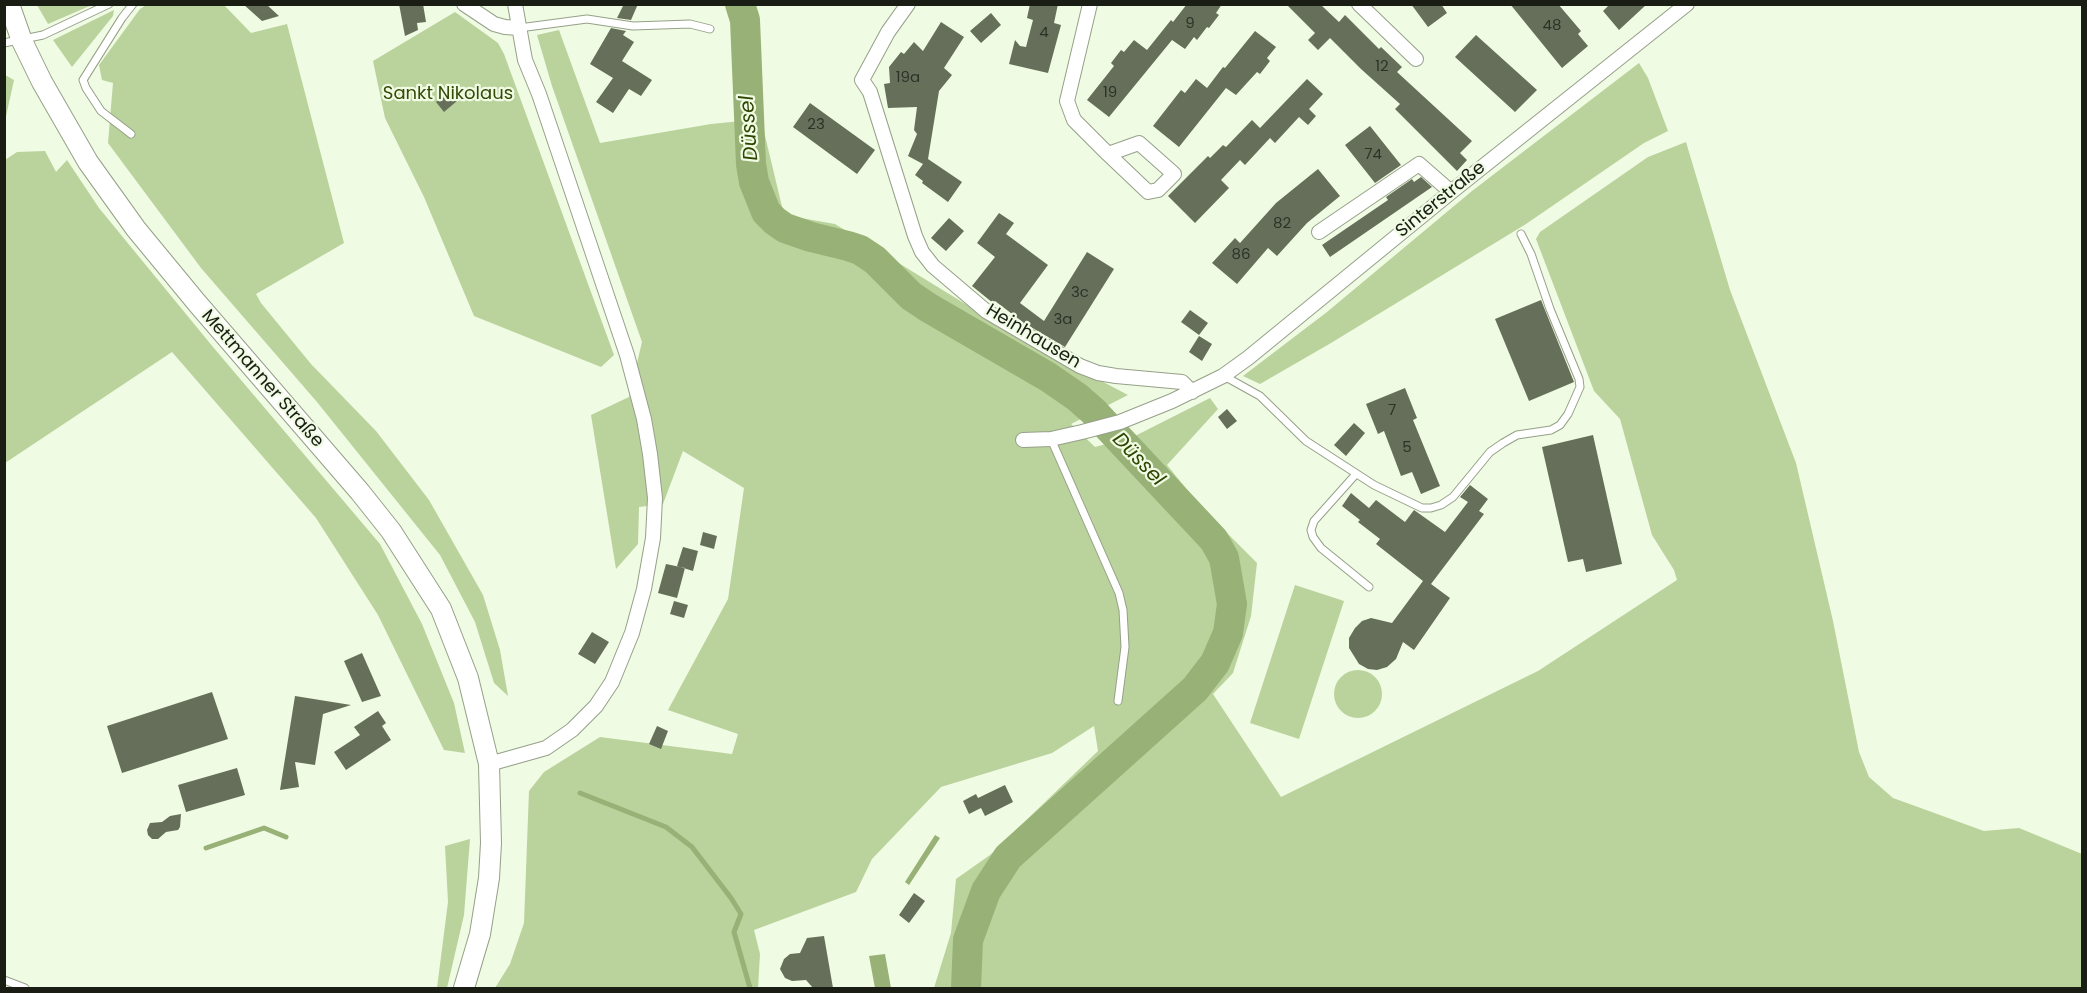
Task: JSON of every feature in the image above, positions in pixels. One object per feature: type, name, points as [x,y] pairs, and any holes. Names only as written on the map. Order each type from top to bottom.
[{"type":"main road","name":"Mettmanner Straße","points":[[9,4],[13,42],[69,132],[136,229],[360,492],[391,531],[441,609],[461,657],[476,706],[489,764],[491,843],[489,878],[480,934],[464,988]]},
{"type":"street","points":[[464,4],[494,24],[519,28]]},
{"type":"street","points":[[489,764],[546,748],[572,730],[596,706],[612,682],[632,633],[644,589],[655,498],[644,419],[627,355],[539,94],[525,60],[516,4]]},
{"type":"street","name":"Heinhausen","points":[[908,4],[888,32],[862,80],[870,92],[922,252],[933,266],[986,311],[1080,366],[1098,373],[1116,376],[1182,382],[1192,392]]},
{"type":"street","points":[[1089,4],[1066,101],[1074,120],[1108,154]]},
{"type":"street","name":"Sinterstraße","points":[[1192,392],[1223,376],[1248,358],[1450,192],[1687,4]]},
{"type":"street","points":[[1367,7],[1416,59]]},
{"type":"street","points":[[1319,232],[1419,164],[1450,192]]},
{"type":"street","points":[[1023,440],[1051,439],[1120,422],[1192,392]]},
{"type":"lane","points":[[13,42],[43,35],[109,4]]},
{"type":"lane","points":[[131,134],[101,111],[83,80],[133,4]]},
{"type":"lane","points":[[519,28],[587,19],[633,26],[690,24],[710,29]]},
{"type":"lane","points":[[1223,376],[1260,396],[1306,441],[1374,485],[1422,508],[1441,506],[1453,497],[1478,465],[1497,447],[1517,435],[1551,430],[1560,425],[1568,414],[1580,387],[1579,379],[1550,309],[1531,254],[1521,234]]},
{"type":"lane","points":[[1051,439],[1119,594],[1123,610],[1125,647],[1118,701]]},
{"type":"lane","points":[[1356,474],[1314,521],[1311,530],[1321,548],[1370,588]]},
{"type":"lane","points":[[4,980],[25,988]]},
{"type":"green space","points":[[37,5],[92,5],[48,24]]},
{"type":"green space","points":[[146,5],[224,5],[251,33],[287,24],[344,243],[256,294],[311,364],[376,431],[429,500],[483,595],[500,650],[508,696],[494,683],[475,622],[440,555],[317,402],[201,268],[108,143],[113,83],[102,80],[99,65],[140,9]]},
{"type":"green space","points":[[114,10],[113,16],[72,67],[53,40]]},
{"type":"green space","name":"Sankt Nikolaus","points":[[455,12],[498,43],[504,54],[614,355],[601,367],[474,316],[424,197],[385,118],[373,61]]},
{"type":"green space","points":[[559,30],[600,143],[711,124],[761,119],[784,215],[835,224],[1029,343],[1128,395],[1071,424],[1095,447],[1135,436],[1210,398],[1218,409],[1167,465],[1202,508],[1257,563],[1251,616],[1233,673],[1213,694],[1281,797],[1538,671],[1677,580],[1674,570],[1652,535],[1620,419],[1594,391],[1536,239],[1540,232],[1648,157],[1686,142],[1730,290],[1796,463],[1833,621],[1859,752],[1869,777],[1893,798],[1984,831],[2019,828],[2082,854],[2082,988],[934,988],[951,933],[956,879],[990,855],[1098,751],[1094,726],[1052,753],[941,787],[872,859],[856,892],[754,930],[760,954],[758,988],[495,988],[510,964],[524,923],[529,791],[544,772],[600,737],[732,754],[738,734],[668,710],[728,599],[744,488],[683,451],[663,504],[639,507],[638,544],[616,569],[591,415],[629,397],[642,342],[552,86],[537,35]]},
{"type":"green space","points":[[1639,63],[1648,78],[1668,131],[1644,143],[1526,224],[1260,384],[1243,376],[1327,312],[1472,191]]},
{"type":"green space","points":[[5,75],[14,80],[5,121]]},
{"type":"green space","points":[[45,151],[56,172],[67,160],[99,208],[380,544],[422,624],[454,703],[465,753],[444,750],[378,615],[316,518],[172,352],[5,463],[5,160],[17,152]]},
{"type":"green space","points":[[1295,585],[1344,601],[1299,739],[1250,723]]},
{"type":"green space","points":[[1358,670],[1375,677],[1382,694],[1375,711],[1358,718],[1341,711],[1334,694],[1341,677]]},
{"type":"green space","points":[[470,839],[464,915],[447,988],[437,988],[448,902],[445,846]]},
{"type":"shaded area","points":[[935,835],[940,838],[909,885],[905,882]]},
{"type":"shaded area","points":[[885,954],[891,988],[875,988],[869,956]]},
{"type":"building","points":[[243,4],[266,4],[279,16],[262,21]]},
{"type":"building","points":[[399,4],[423,4],[426,22],[417,23],[418,30],[405,36]]},
{"type":"building","points":[[624,4],[638,4],[631,20],[617,18]]},
{"type":"building","points":[[1030,4],[1058,4],[1054,23],[1061,25],[1048,73],[1009,64],[1015,40],[1020,46],[1026,47],[1033,20],[1027,18]]},
{"type":"building","points":[[1187,4],[1222,4],[1216,13],[1219,15],[1209,28],[1207,27],[1197,40],[1194,37],[1185,49],[1172,40],[1109,117],[1087,100],[1114,66],[1111,63],[1121,50],[1124,52],[1134,40],[1147,50]]},
{"type":"building","points":[[1286,4],[1320,4],[1339,22],[1345,15],[1379,49],[1381,47],[1402,67],[1397,72],[1472,141],[1460,153],[1467,160],[1457,171],[1395,109],[1400,104],[1330,38],[1318,50],[1308,40],[1315,33]]},
{"type":"building","points":[[1411,4],[1441,4],[1447,13],[1428,27]]},
{"type":"building","points":[[1510,4],[1558,4],[1581,31],[1578,34],[1588,46],[1562,68]]},
{"type":"building","points":[[1610,4],[1647,4],[1619,30],[1603,11]]},
{"type":"building","points":[[991,13],[1001,25],[981,43],[970,31]]},
{"type":"building","points":[[941,22],[964,37],[944,68],[952,75],[939,91],[928,159],[962,182],[948,202],[915,175],[923,164],[908,156],[917,134],[914,130],[917,107],[888,108],[884,84],[890,83],[889,67],[901,52],[904,54],[914,42],[923,51]]},
{"type":"building","points":[[611,28],[626,31],[623,35],[634,42],[622,61],[652,80],[641,96],[629,89],[613,113],[596,102],[613,78],[590,64]]},
{"type":"building","points":[[1255,31],[1276,47],[1267,58],[1270,61],[1260,74],[1257,72],[1236,95],[1226,88],[1179,147],[1153,126],[1181,90],[1185,93],[1196,79],[1207,88]]},
{"type":"building","points":[[1476,35],[1537,90],[1515,112],[1455,57]]},
{"type":"building","points":[[1307,79],[1323,94],[1309,109],[1316,116],[1308,125],[1299,117],[1275,143],[1270,138],[1245,165],[1240,160],[1221,180],[1229,188],[1195,223],[1168,196],[1208,156],[1210,158],[1223,145],[1226,147],[1252,120],[1260,128]]},
{"type":"building","points":[[448,91],[457,101],[444,112],[436,102]]},
{"type":"building","points":[[810,103],[875,150],[857,174],[793,127]]},
{"type":"building","points":[[1370,126],[1401,165],[1375,183],[1345,145]]},
{"type":"building","points":[[1318,169],[1340,196],[1307,223],[1277,256],[1268,248],[1237,284],[1212,263],[1235,238],[1240,243],[1276,203]]},
{"type":"building","points":[[1421,177],[1432,187],[1330,257],[1322,245],[1388,200],[1386,197],[1412,179],[1414,182]]},
{"type":"building","points":[[999,213],[1014,223],[1006,234],[1048,265],[1020,303],[1044,321],[1087,252],[1114,269],[1065,347],[1024,323],[995,301],[993,303],[972,286],[995,257],[977,243]]},
{"type":"building","points":[[949,218],[964,231],[946,251],[931,238]]},
{"type":"building","points":[[1541,300],[1574,382],[1529,401],[1495,319]]},
{"type":"building","points":[[1190,310],[1208,323],[1199,335],[1181,322]]},
{"type":"building","points":[[1199,336],[1212,344],[1202,361],[1189,352]]},
{"type":"building","points":[[1405,388],[1417,418],[1413,420],[1440,486],[1421,494],[1412,472],[1401,476],[1384,431],[1378,434],[1366,404]]},
{"type":"building","points":[[1227,409],[1237,421],[1227,429],[1218,417]]},
{"type":"building","points":[[1354,423],[1365,433],[1346,456],[1334,445]]},
{"type":"building","points":[[1593,435],[1622,564],[1586,572],[1583,559],[1568,562],[1542,447]]},
{"type":"building","points":[[1470,485],[1488,499],[1479,511],[1484,514],[1431,584],[1450,598],[1414,650],[1403,642],[1396,659],[1387,667],[1377,670],[1368,669],[1359,664],[1349,648],[1349,638],[1355,628],[1362,621],[1371,618],[1392,623],[1423,581],[1376,544],[1380,539],[1342,506],[1351,493],[1369,508],[1376,500],[1405,522],[1414,510],[1445,532],[1468,502],[1460,497]]},
{"type":"building","points":[[703,532],[717,536],[714,549],[700,545]]},
{"type":"building","points":[[683,547],[698,551],[693,571],[677,566]]},
{"type":"building","points":[[666,564],[685,568],[677,598],[658,593]]},
{"type":"building","points":[[674,601],[688,605],[684,618],[670,614]]},
{"type":"building","points":[[592,632],[609,642],[595,664],[578,654]]},
{"type":"building","points":[[362,653],[381,696],[362,702],[344,661]]},
{"type":"building","points":[[212,692],[228,739],[122,773],[107,726]]},
{"type":"building","points":[[295,696],[351,705],[323,714],[315,765],[295,762],[299,787],[280,790]]},
{"type":"building","points":[[378,711],[386,723],[382,726],[391,740],[346,770],[334,752],[360,735],[354,727]]},
{"type":"building","points":[[657,726],[668,731],[661,749],[649,744]]},
{"type":"building","points":[[237,768],[245,795],[186,812],[178,785]]},
{"type":"building","points":[[1005,785],[1013,802],[985,816],[981,808],[969,814],[963,801],[976,794],[978,798]]},
{"type":"building","points":[[181,814],[178,830],[166,832],[158,839],[152,839],[148,835],[147,830],[150,823],[162,822],[170,816]]},
{"type":"building","points":[[914,893],[925,901],[909,923],[899,915]]},
{"type":"building","points":[[824,936],[833,988],[813,988],[806,980],[792,981],[785,978],[780,969],[784,959],[790,954],[800,953],[807,938]]},
{"type":"waterway","name":"Düssel","points":[[740,4],[745,20],[751,164],[754,182],[766,212],[785,228],[860,250],[875,260],[911,296],[1048,377],[1077,397],[1093,411],[1214,540],[1224,558],[1232,604],[1228,633],[1215,663],[1195,689],[1008,857],[986,891],[968,940],[966,988]]},
{"type":"waterway","points":[[580,793],[666,827],[692,847],[741,914],[734,932],[750,988]]},
{"type":"waterway","points":[[206,848],[264,828],[286,837]]}]
